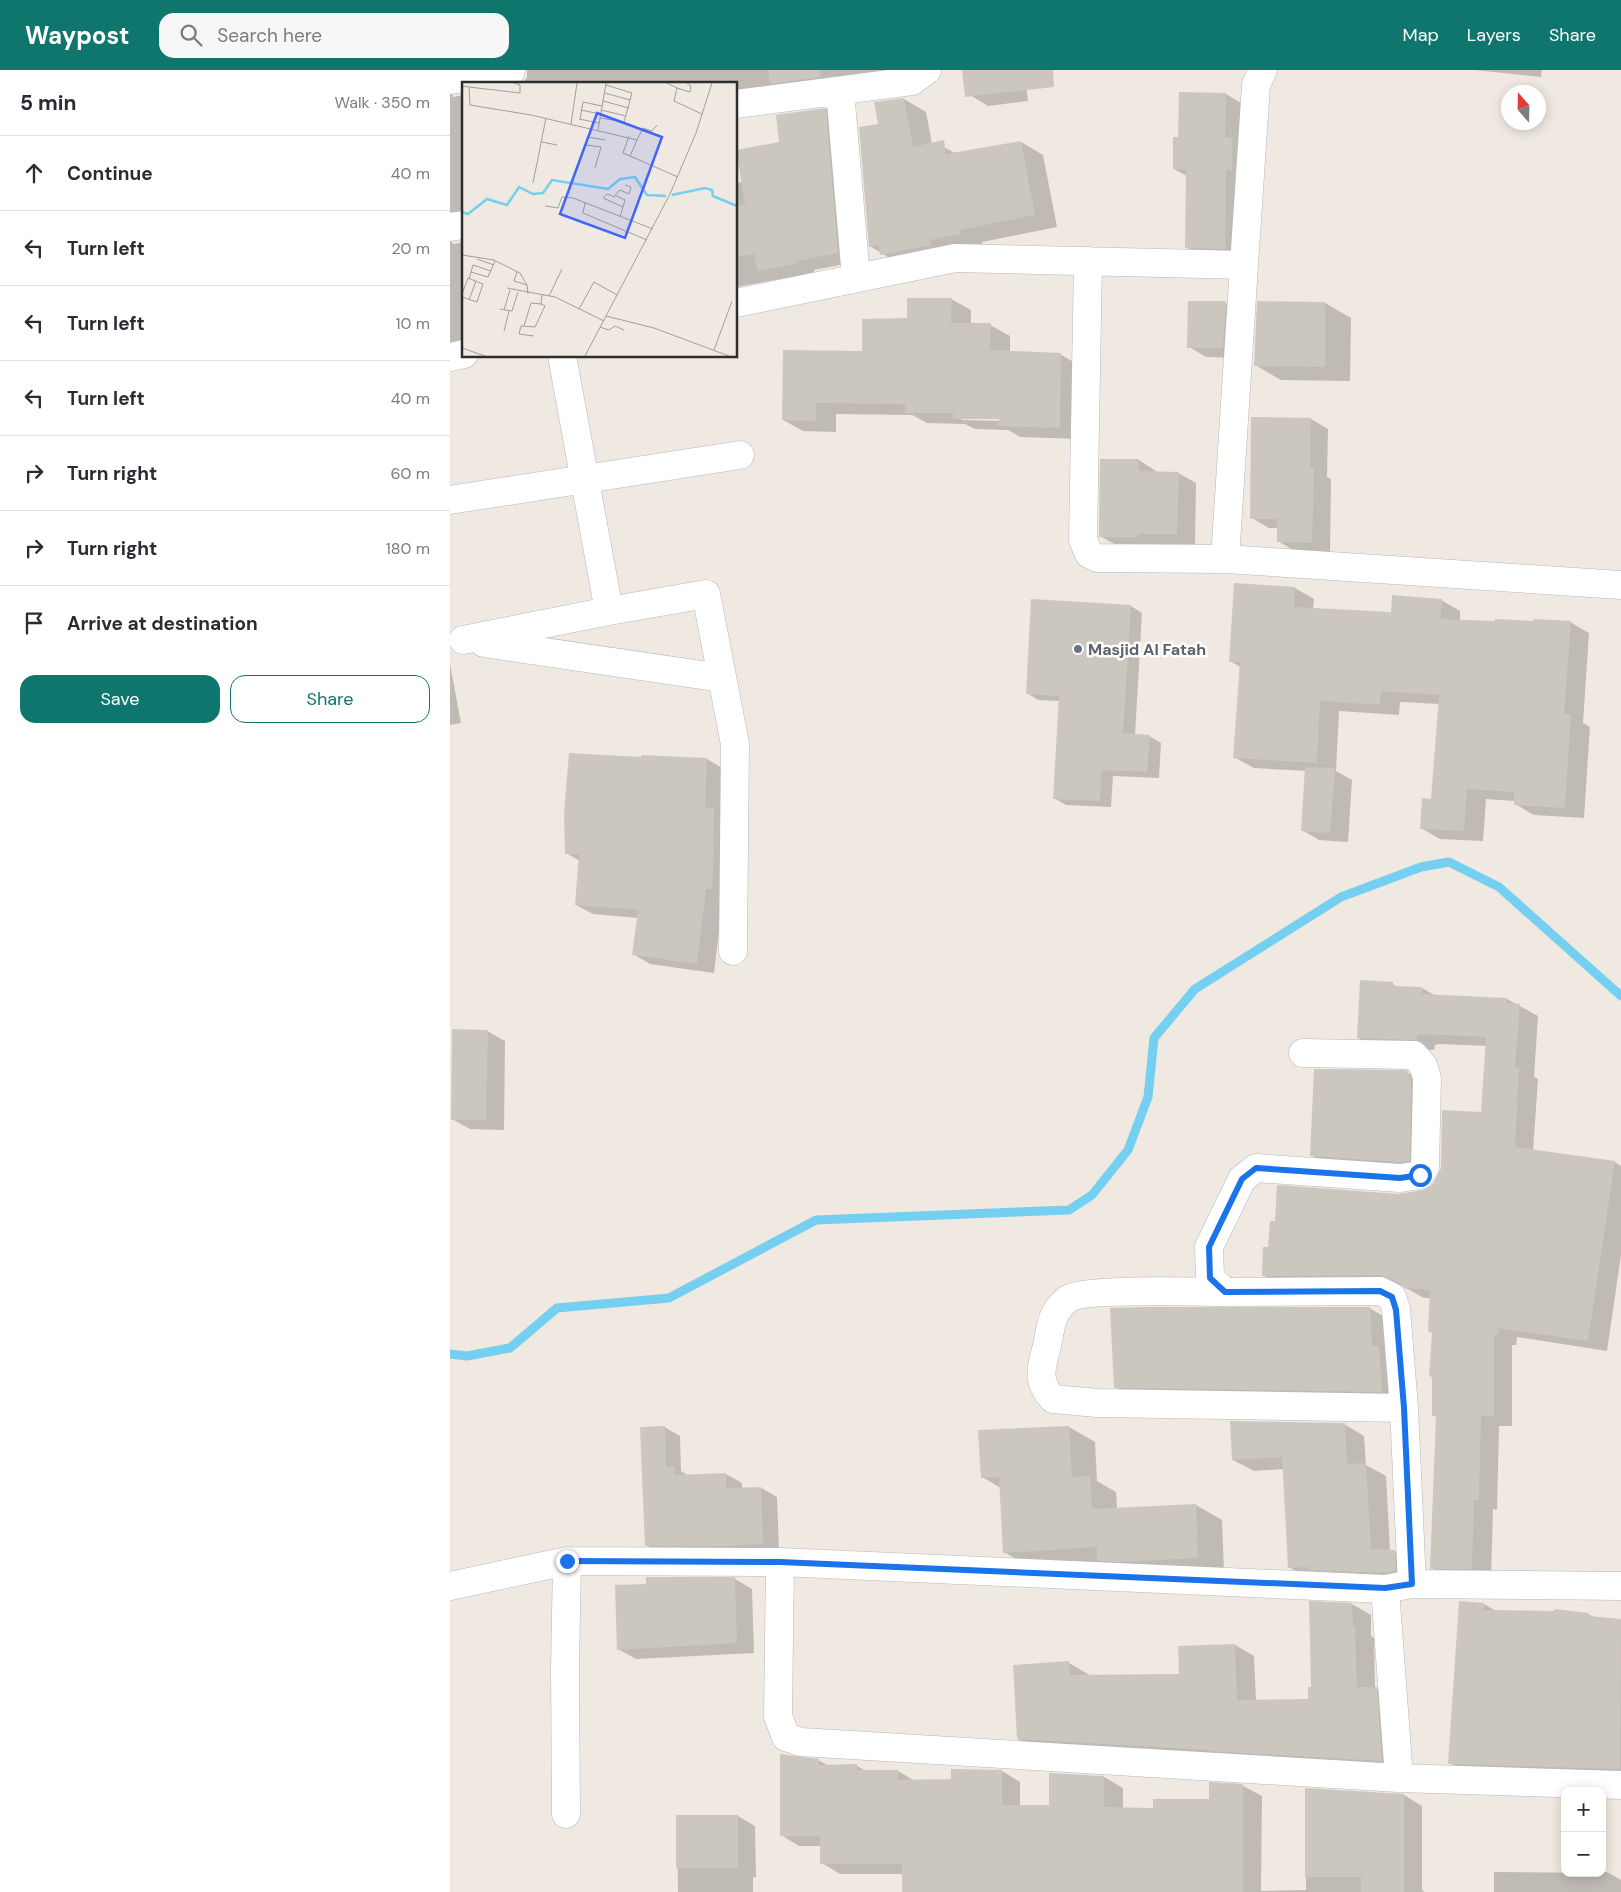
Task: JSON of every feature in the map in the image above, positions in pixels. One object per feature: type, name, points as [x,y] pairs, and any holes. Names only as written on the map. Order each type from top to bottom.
[{"type":"street","points":[[738,104],[912,81],[927,70]]},
{"type":"street","points":[[1225,559],[1256,85],[1263,70]]},
{"type":"street","points":[[450,80],[512,75]]},
{"type":"street","points":[[840,91],[856,278]]},
{"type":"street","points":[[738,303],[955,258],[1244,265]]},
{"type":"street","points":[[1088,261],[1083,540],[1089,554],[1097,558],[1225,559],[1621,585]]},
{"type":"street","points":[[562,358],[609,611]]},
{"type":"street","points":[[450,500],[740,455]]},
{"type":"street","points":[[722,678],[463,640],[706,594],[735,744],[733,951]]},
{"type":"street","points":[[1225,1292],[1210,1278],[1209,1247],[1242,1179],[1256,1168],[1400,1178],[1420,1175],[1425,1168],[1427,1078],[1423,1065],[1414,1055],[1303,1053]]},
{"type":"street","points":[[1404,1408],[1097,1403],[1053,1399],[1044,1389],[1040,1374],[1054,1314],[1070,1298],[1092,1293],[1380,1291],[1392,1297],[1396,1310],[1404,1408],[1412,1584]]},
{"type":"street","points":[[450,1586],[567,1561],[780,1562],[1385,1588],[1412,1584],[1621,1586]]},
{"type":"street","points":[[566,1814],[565,1669],[567,1561]]},
{"type":"street","points":[[780,1562],[778,1716],[786,1737],[801,1742],[1399,1778],[1621,1785]]},
{"type":"street","points":[[1385,1588],[1399,1778]]},
{"type":"building","points":[[768,70],[820,70],[821,77],[770,84]]},
{"type":"building","points":[[962,70],[1053,70],[1054,87],[965,97]]},
{"type":"building","points":[[1179,92],[1226,93],[1225,137],[1232,138],[1232,170],[1226,170],[1225,249],[1185,248],[1186,170],[1173,169],[1173,137],[1178,137]]},
{"type":"building","points":[[904,98],[913,147],[944,140],[946,154],[1021,141],[1035,215],[960,230],[961,234],[930,240],[931,245],[880,255],[879,245],[869,247],[859,127],[878,124],[874,102]]},
{"type":"building","points":[[826,108],[838,253],[758,271],[754,254],[738,257],[738,206],[745,204],[738,162],[738,150],[779,142],[776,115]]},
{"type":"building","points":[[907,298],[952,298],[951,323],[991,323],[990,350],[1061,353],[1060,428],[998,426],[999,419],[953,419],[953,413],[905,413],[905,404],[816,403],[816,421],[782,420],[783,350],[862,351],[862,319],[907,318]]},
{"type":"building","points":[[1188,301],[1226,301],[1223,348],[1187,348]]},
{"type":"building","points":[[1257,301],[1325,302],[1325,367],[1254,366]]},
{"type":"building","points":[[1251,417],[1311,418],[1310,468],[1314,468],[1312,543],[1277,542],[1277,519],[1250,519]]},
{"type":"building","points":[[1100,459],[1139,459],[1139,471],[1179,472],[1177,534],[1099,537]]},
{"type":"building","points":[[1234,583],[1295,587],[1294,607],[1391,612],[1392,595],[1442,599],[1440,619],[1571,621],[1564,714],[1571,714],[1565,808],[1514,805],[1514,792],[1467,789],[1464,831],[1420,829],[1422,798],[1431,799],[1439,695],[1381,691],[1380,705],[1320,701],[1317,763],[1233,758],[1240,662],[1229,662]]},
{"type":"building","points":[[1031,599],[1131,605],[1123,733],[1150,735],[1147,772],[1102,770],[1100,801],[1053,799],[1059,696],[1026,694]]},
{"type":"building","points":[[569,753],[707,758],[705,808],[714,808],[712,889],[706,889],[697,964],[632,955],[638,910],[575,905],[579,854],[565,854],[564,813]]},
{"type":"building","points":[[1305,767],[1335,768],[1330,833],[1301,831]]},
{"type":"building","points":[[1360,980],[1393,982],[1393,986],[1422,987],[1422,994],[1507,998],[1507,1003],[1520,1004],[1515,1067],[1519,1067],[1515,1147],[1615,1161],[1588,1341],[1499,1328],[1498,1335],[1494,1335],[1494,1416],[1481,1416],[1479,1500],[1474,1500],[1472,1569],[1430,1569],[1436,1416],[1432,1416],[1432,1376],[1429,1376],[1432,1332],[1428,1332],[1430,1290],[1405,1288],[1399,1283],[1380,1275],[1262,1276],[1263,1247],[1268,1247],[1270,1221],[1275,1221],[1277,1185],[1399,1194],[1423,1190],[1433,1184],[1441,1168],[1442,1110],[1481,1112],[1486,1037],[1420,1034],[1417,1035],[1416,1040],[1357,1038]]},
{"type":"building","points":[[452,1029],[488,1030],[486,1120],[451,1120]]},
{"type":"building","points":[[1314,1069],[1407,1070],[1411,1080],[1410,1161],[1399,1162],[1310,1156]]},
{"type":"building","points":[[1370,1307],[1372,1346],[1379,1346],[1382,1392],[1114,1388],[1110,1308]]},
{"type":"building","points":[[1230,1421],[1345,1423],[1347,1464],[1366,1463],[1371,1549],[1395,1550],[1396,1571],[1384,1573],[1308,1570],[1308,1567],[1288,1568],[1282,1457],[1232,1460]]},
{"type":"building","points":[[665,1426],[666,1467],[675,1466],[675,1475],[726,1473],[726,1488],[761,1487],[763,1544],[734,1546],[645,1546],[640,1427]]},
{"type":"building","points":[[1069,1426],[1072,1477],[1090,1476],[1092,1509],[1196,1504],[1198,1558],[1119,1562],[1097,1561],[1097,1547],[1003,1553],[999,1477],[981,1478],[978,1430]]},
{"type":"building","points":[[646,1577],[735,1577],[737,1643],[617,1650],[615,1585],[646,1584]]},
{"type":"building","points":[[1309,1601],[1352,1603],[1353,1626],[1355,1626],[1357,1687],[1377,1687],[1382,1761],[1017,1739],[1013,1665],[1069,1661],[1070,1675],[1179,1674],[1178,1646],[1235,1644],[1237,1700],[1308,1699],[1308,1687],[1311,1687]]},
{"type":"building","points":[[1459,1601],[1484,1603],[1483,1610],[1554,1611],[1554,1609],[1589,1613],[1588,1616],[1621,1619],[1620,1769],[1448,1764]]},
{"type":"building","points":[[780,1754],[819,1759],[819,1765],[857,1764],[857,1770],[898,1770],[898,1780],[951,1779],[951,1769],[1002,1770],[1002,1805],[1049,1805],[1049,1773],[1104,1776],[1104,1807],[1153,1808],[1153,1799],[1209,1799],[1209,1782],[1243,1784],[1243,1892],[902,1892],[902,1864],[820,1864],[820,1836],[780,1836]]},
{"type":"building","points":[[1305,1788],[1404,1794],[1404,1892],[1361,1892],[1361,1877],[1305,1877]]},
{"type":"building","points":[[676,1815],[738,1815],[738,1868],[676,1868]]},
{"type":"waterway","points":[[450,1354],[467,1356],[510,1348],[557,1308],[669,1298],[816,1220],[1069,1210],[1092,1195],[1128,1150],[1148,1097],[1154,1038],[1195,989],[1341,897],[1421,867],[1449,862],[1499,887],[1621,996]]},
{"type":"place","name":"Masjid Al Fatah","points":[[1078,649]]},
{"type":"route","points":[[567,1561],[780,1562],[1385,1588],[1412,1584],[1404,1408],[1396,1310],[1392,1297],[1380,1291],[1225,1292],[1210,1278],[1209,1247],[1242,1179],[1256,1168],[1400,1178],[1420,1175]]}]
